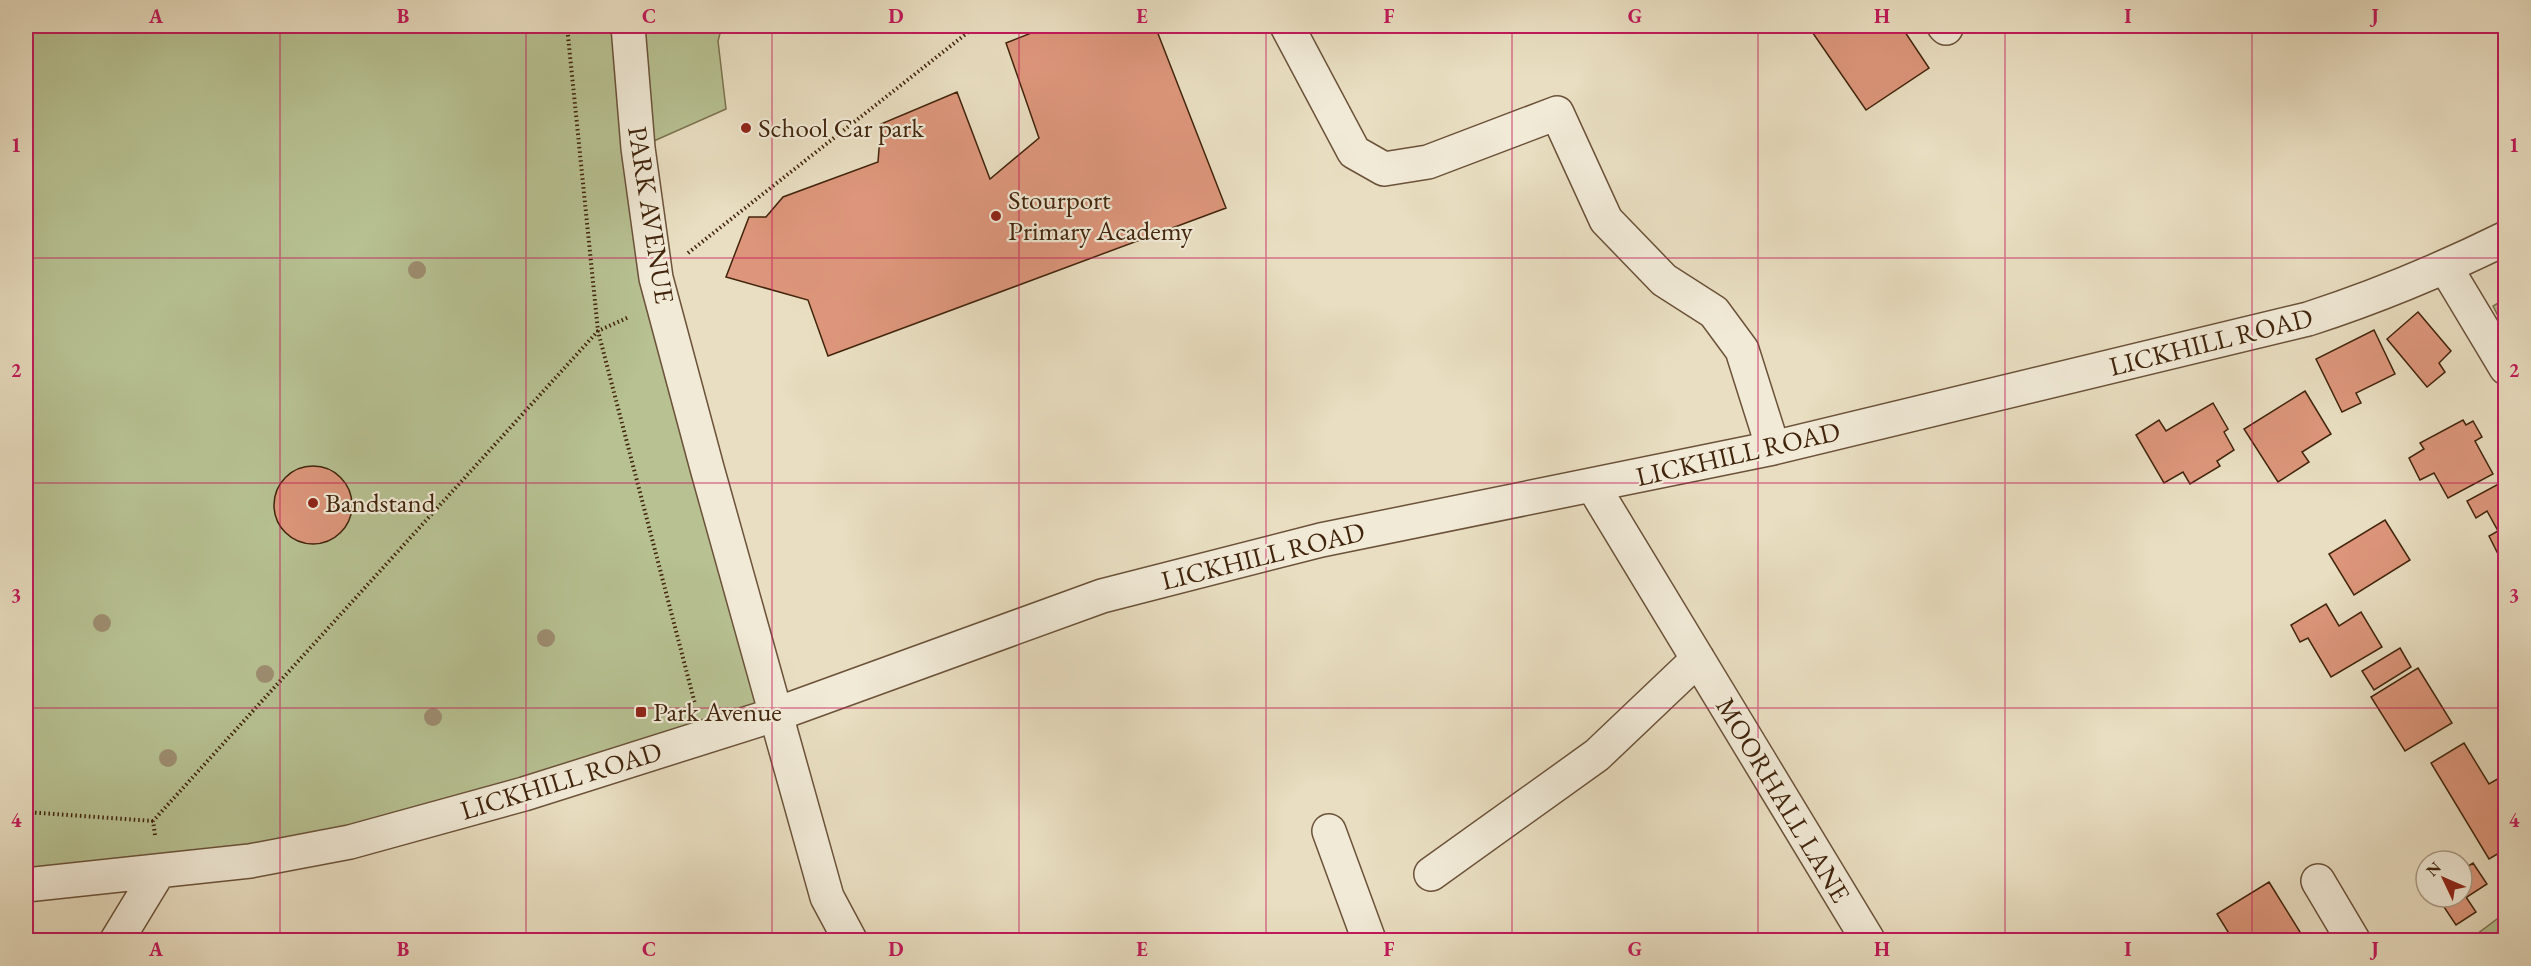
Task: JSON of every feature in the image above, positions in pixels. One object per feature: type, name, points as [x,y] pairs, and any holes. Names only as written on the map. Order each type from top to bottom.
[{"type":"street","name":"PARK AVENUE","points":[[628,26],[638,148],[660,291],[827,897],[850,940]]},
{"type":"street","points":[[1287,26],[1354,152],[1384,170],[1428,162],[1557,113],[1606,220],[1664,280],[1714,312],[1742,350],[1773,448]]},
{"type":"street","name":"LICKHILL ROAD","points":[[26,885],[250,861],[350,842],[524,794],[704,738],[777,714],[1102,596],[1321,540],[1773,448],[2308,320],[2378,296],[2446,268],[2505,238]]},
{"type":"street","points":[[2446,268],[2505,368]]},
{"type":"street","name":"MOORHALL LANE","points":[[1593,486],[1868,940]]},
{"type":"street","points":[[1431,874],[1597,755],[1698,659]]},
{"type":"street","points":[[1329,831],[1369,940]]},
{"type":"street","points":[[117,940],[159,871]]},
{"type":"street","points":[[2318,881],[2353,940]]},
{"type":"path","points":[[26,812],[153,821],[598,331],[660,291],[976,26]]},
{"type":"path","points":[[566,27],[598,331],[704,738]]},
{"type":"green space","points":[[26,26],[722,26],[718,41],[726,109],[638,148],[777,714],[350,842],[26,885]]},
{"type":"green space","points":[[2505,299],[2505,330],[2493,306]]},
{"type":"green space","points":[[2501,916],[2505,921],[2505,940],[2469,940]]},
{"type":"building","points":[[1049,26],[1155,26],[1226,208],[828,356],[808,300],[726,277],[749,217],[766,217],[783,197],[878,162],[881,124],[957,92],[990,179],[1039,138],[1006,43]]},
{"type":"building","points":[[1808,26],[1901,26],[1929,68],[1866,110]]},
{"type":"building","points":[[2418,312],[2451,351],[2439,363],[2445,372],[2427,387],[2387,339]]},
{"type":"building","points":[[2374,330],[2395,374],[2356,393],[2361,403],[2342,412],[2316,359]]},
{"type":"building","points":[[2305,391],[2331,434],[2302,452],[2309,462],[2278,482],[2244,429]]},
{"type":"building","points":[[2213,403],[2228,429],[2224,432],[2234,450],[2217,461],[2220,466],[2190,484],[2183,472],[2164,483],[2136,435],[2159,420],[2166,431]]},
{"type":"building","points":[[2463,420],[2466,425],[2473,421],[2482,437],[2475,441],[2493,474],[2448,498],[2434,473],[2420,480],[2409,458],[2424,449],[2420,443]]},
{"type":"building","name":"Bandstand","points":[[305,466],[321,466],[335,472],[346,483],[352,497],[352,513],[346,527],[335,538],[321,544],[305,544],[291,538],[280,527],[274,513],[274,497],[280,483],[291,472]]},
{"type":"building","points":[[2506,480],[2506,552],[2499,556],[2489,536],[2498,531],[2487,511],[2476,518],[2467,501]]},
{"type":"building","points":[[2385,520],[2410,560],[2354,595],[2329,554]]},
{"type":"building","points":[[2326,604],[2339,626],[2361,612],[2382,647],[2331,677],[2308,638],[2300,642],[2291,625]]},
{"type":"building","points":[[2400,648],[2411,667],[2374,690],[2362,671]]},
{"type":"building","points":[[2418,668],[2452,723],[2405,751],[2371,697]]},
{"type":"building","points":[[2464,743],[2489,784],[2506,774],[2506,849],[2489,859],[2431,763]]},
{"type":"building","points":[[2474,864],[2487,884],[2474,892]]},
{"type":"building","points":[[2269,882],[2305,940],[2233,940],[2217,914]]},
{"type":"building","points":[[2445,909],[2474,909],[2476,912],[2456,925]]},
{"type":"place","name":"School Car park","points":[[746,128]]},
{"type":"place","name":"Stourport Primary Academy","points":[[996,216]]},
{"type":"place","name":"Bandstand","points":[[313,503]]},
{"type":"place","name":"Park Avenue","points":[[641,712]]}]
